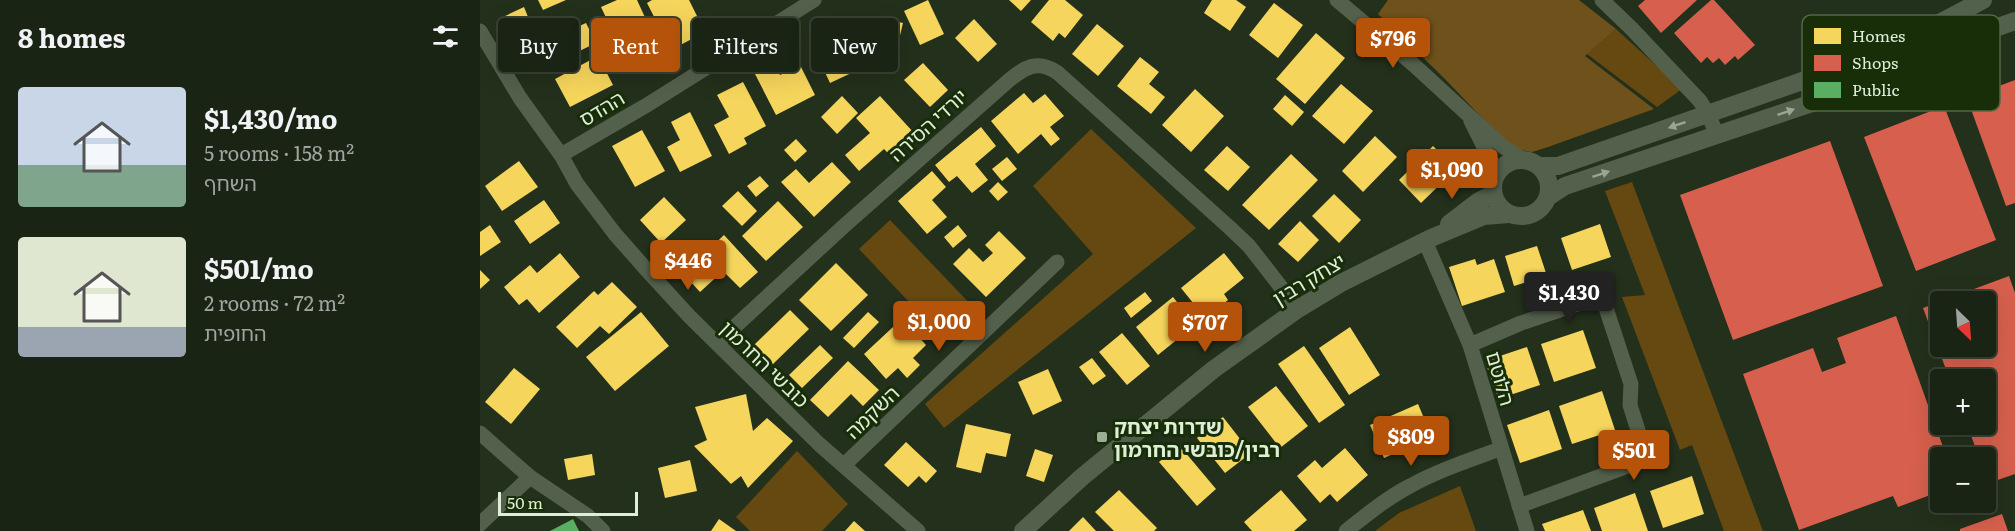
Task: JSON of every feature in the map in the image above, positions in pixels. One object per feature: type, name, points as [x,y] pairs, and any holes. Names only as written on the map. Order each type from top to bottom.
[{"type":"street","name":"ההדס","points":[[561,155],[814,0]]},
{"type":"street","points":[[1337,0],[1414,65],[1502,146],[1522,159],[1540,166],[1558,166],[1802,82]]},
{"type":"street","points":[[1602,0],[1687,86],[1708,114],[1717,135]]},
{"type":"street","points":[[1955,15],[1983,0]]},
{"type":"street","points":[[2000,26],[2015,21]]},
{"type":"street","name":"כובשי החרמון","points":[[480,31],[520,98],[561,155],[577,184],[615,234],[689,316],[819,444],[918,531]]},
{"type":"street","name":"יורדי הסירה","points":[[717,344],[844,226],[1019,71],[1035,66],[1048,67],[1058,74],[1230,228],[1249,246],[1298,309]]},
{"type":"street","points":[[1522,159],[1504,165],[1497,173],[1493,194],[1496,202],[1509,214],[1525,216],[1540,209],[1548,197],[1565,186],[1802,106]]},
{"type":"street","points":[[1468,116],[1497,173]]},
{"type":"street","points":[[1540,166],[1549,183],[1548,197]]},
{"type":"street","name":"יצחק רבין","points":[[1428,240],[1479,201],[1493,194]]},
{"type":"street","name":"יצחק רבין","points":[[1023,531],[1082,477],[1204,376],[1298,309],[1341,283],[1428,240],[1484,216],[1509,214]]},
{"type":"street","name":"הלוטם","points":[[1428,240],[1470,345],[1527,531]]},
{"type":"street","name":"השקמה","points":[[844,465],[1057,262]]},
{"type":"street","points":[[1470,345],[1521,323],[1602,296],[1631,384],[1630,405],[1647,459],[1519,506]]},
{"type":"street","points":[[480,433],[530,477],[588,516],[603,531]]},
{"type":"street","points":[[1346,531],[1368,513],[1410,486],[1446,469],[1500,449]]},
{"type":"street","points":[[480,524],[530,477]]},
{"type":"shaded area","points":[[1388,0],[1579,0],[1616,29],[1585,56],[1654,109],[1532,152],[1512,149],[1378,14]]},
{"type":"shaded area","points":[[1616,29],[1682,89],[1657,107],[1587,54]]},
{"type":"shaded area","points":[[1091,129],[1196,228],[944,428],[925,404],[1093,254],[1033,186]]},
{"type":"shaded area","points":[[1632,182],[1763,531],[1724,531],[1692,445],[1680,450],[1622,297],[1645,295],[1605,191]]},
{"type":"shaded area","points":[[890,220],[975,309],[944,339],[859,249]]},
{"type":"shaded area","points":[[797,451],[848,504],[822,531],[750,531],[736,517]]},
{"type":"shaded area","points":[[1460,486],[1476,531],[1375,531],[1399,513]]},
{"type":"building: Homes","points":[[538,0],[566,0],[543,10]]},
{"type":"building: Homes","points":[[617,0],[637,0],[645,18],[606,18],[601,7]]},
{"type":"building: Homes","points":[[652,0],[689,0],[698,18],[692,18],[692,39],[680,45],[680,18],[655,18],[647,3]]},
{"type":"building: Homes","points":[[928,0],[944,34],[920,45],[904,11]]},
{"type":"building: Homes","points":[[1009,0],[1031,0],[1021,11]]},
{"type":"building: Homes","points":[[1049,0],[1065,0],[1083,15],[1065,38],[1059,33],[1053,41],[1031,22]]},
{"type":"building: Homes","points":[[1212,0],[1236,0],[1246,7],[1230,31],[1204,13]]},
{"type":"building: Homes","points":[[1274,3],[1303,25],[1278,58],[1249,35]]},
{"type":"building: Homes","points":[[524,7],[528,18],[504,18]]},
{"type":"building: Homes","points":[[974,19],[997,44],[978,62],[955,38]]},
{"type":"building: Homes","points":[[898,22],[903,23],[898,44]]},
{"type":"building: Homes","points":[[586,23],[591,33],[591,45],[579,51],[579,26]]},
{"type":"building: Homes","points":[[1097,24],[1124,46],[1098,76],[1072,54]]},
{"type":"building: Homes","points":[[1316,33],[1345,58],[1305,104],[1276,79]]},
{"type":"building: Homes","points":[[1140,57],[1159,72],[1149,84],[1165,97],[1151,114],[1117,86]]},
{"type":"building: Homes","points":[[591,60],[591,72],[606,72],[613,85],[570,107],[555,79],[568,72],[579,72],[579,66]]},
{"type":"building: Homes","points":[[923,63],[948,90],[930,107],[904,80]]},
{"type":"building: Homes","points":[[800,65],[815,95],[776,115],[755,74],[779,72],[780,75],[786,72],[799,72]]},
{"type":"building: Homes","points":[[825,72],[854,72],[830,83]]},
{"type":"building: Homes","points":[[743,82],[766,126],[744,138],[747,144],[729,154],[714,125],[729,117],[717,95]]},
{"type":"building: Homes","points":[[1341,84],[1373,111],[1344,144],[1312,116]]},
{"type":"building: Homes","points":[[1195,89],[1224,116],[1191,152],[1162,125]]},
{"type":"building: Homes","points":[[1024,93],[1033,103],[1045,94],[1064,116],[1050,127],[1060,139],[1051,146],[1041,134],[1018,154],[991,121]]},
{"type":"building: Homes","points":[[1285,95],[1304,112],[1292,126],[1273,109]]},
{"type":"building: Homes","points":[[842,96],[858,113],[837,134],[821,117]]},
{"type":"building: Homes","points":[[880,96],[915,134],[891,156],[884,149],[859,171],[845,155],[870,133],[856,118]]},
{"type":"building: Homes","points":[[690,112],[712,156],[680,172],[667,147],[680,140],[671,122]]},
{"type":"building: Homes","points":[[981,127],[996,146],[975,164],[988,180],[972,193],[957,176],[949,182],[935,165]]},
{"type":"building: Homes","points":[[642,130],[665,171],[635,187],[612,146]]},
{"type":"building: Homes","points":[[1375,136],[1397,157],[1363,192],[1342,171]]},
{"type":"building: Homes","points":[[796,139],[807,151],[795,162],[784,150]]},
{"type":"building: Homes","points":[[1227,146],[1250,167],[1228,191],[1204,170]]},
{"type":"building: Homes","points":[[1433,146],[1456,169],[1421,203],[1399,180]]},
{"type":"building: Homes","points":[[1291,154],[1318,180],[1269,230],[1242,205]]},
{"type":"building: Homes","points":[[1007,157],[1017,169],[1002,181],[992,169]]},
{"type":"building: Homes","points":[[519,161],[538,187],[502,211],[485,186]]},
{"type":"building: Homes","points":[[832,162],[851,182],[814,217],[781,182],[796,169],[809,183]]},
{"type":"building: Homes","points":[[932,171],[946,187],[932,200],[947,217],[927,234],[898,201]]},
{"type":"building: Homes","points":[[760,176],[769,186],[756,197],[747,186]]},
{"type":"building: Homes","points":[[998,182],[1008,192],[998,201],[989,191]]},
{"type":"building: Homes","points":[[738,191],[757,211],[742,226],[722,206]]},
{"type":"building: Homes","points":[[1334,194],[1361,220],[1339,243],[1312,216]]},
{"type":"building: Homes","points":[[664,197],[686,220],[661,243],[640,220]]},
{"type":"building: Homes","points":[[544,200],[560,223],[530,244],[514,221]]},
{"type":"building: Homes","points":[[778,201],[803,227],[766,261],[742,236]]},
{"type":"building: Homes","points":[[1300,221],[1319,240],[1298,262],[1278,244]]},
{"type":"building: Homes","points":[[1600,224],[1611,257],[1572,270],[1561,238]]},
{"type":"building: Homes","points":[[490,225],[501,242],[480,256],[480,232]]},
{"type":"building: Homes","points":[[958,225],[967,236],[953,248],[944,237]]},
{"type":"building: Homes","points":[[999,231],[1026,258],[986,297],[953,264],[969,248],[983,262],[993,253],[985,245]]},
{"type":"building: Homes","points":[[724,235],[758,272],[740,288],[723,271],[700,292],[676,266],[693,250],[700,258]]},
{"type":"building: Homes","points":[[1537,246],[1547,276],[1514,286],[1505,256]]},
{"type":"building: Homes","points":[[560,253],[580,277],[539,313],[527,299],[519,305],[504,287],[530,265],[537,273]]},
{"type":"building: Homes","points":[[1224,253],[1244,278],[1224,294],[1228,300],[1206,319],[1181,288]]},
{"type":"building: Homes","points":[[1475,259],[1477,265],[1494,259],[1505,292],[1462,306],[1449,267]]},
{"type":"building: Homes","points":[[836,263],[868,295],[831,331],[799,300]]},
{"type":"building: Homes","points":[[480,270],[490,280],[480,289]]},
{"type":"building: Homes","points":[[612,282],[637,307],[609,334],[600,326],[577,348],[556,327],[594,291],[598,295]]},
{"type":"building: Homes","points":[[1145,292],[1152,301],[1131,318],[1124,308]]},
{"type":"building: Homes","points":[[1173,297],[1195,325],[1158,355],[1136,327]]},
{"type":"building: Homes","points":[[790,310],[809,329],[773,364],[754,345]]},
{"type":"building: Homes","points":[[641,312],[669,346],[615,391],[586,357]]},
{"type":"building: Homes","points":[[868,312],[879,322],[854,348],[843,338]]},
{"type":"building: Homes","points":[[909,326],[926,345],[913,358],[920,365],[907,378],[898,368],[886,379],[864,354],[893,327],[900,335]]},
{"type":"building: Homes","points":[[1350,327],[1380,375],[1349,395],[1319,348]]},
{"type":"building: Homes","points":[[1583,330],[1596,368],[1554,382],[1541,344]]},
{"type":"building: Homes","points":[[1122,333],[1150,366],[1127,385],[1099,352]]},
{"type":"building: Homes","points":[[820,345],[833,358],[802,388],[789,375]]},
{"type":"building: Homes","points":[[1304,346],[1345,405],[1319,423],[1278,364]]},
{"type":"building: Homes","points":[[1527,347],[1540,385],[1498,399],[1485,361]]},
{"type":"building: Homes","points":[[1092,358],[1106,376],[1093,385],[1079,367]]},
{"type":"building: Homes","points":[[848,361],[879,390],[863,406],[851,394],[828,417],[810,400]]},
{"type":"building: Homes","points":[[514,368],[540,389],[511,424],[485,402]]},
{"type":"building: Homes","points":[[1048,369],[1062,401],[1033,415],[1018,382]]},
{"type":"building: Homes","points":[[1276,386],[1308,426],[1280,448],[1248,407]]},
{"type":"building: Homes","points":[[1602,391],[1615,430],[1572,444],[1559,406]]},
{"type":"building: Homes","points":[[746,394],[753,431],[767,418],[793,441],[748,488],[741,476],[731,484],[694,446],[707,440],[695,407]]},
{"type":"building: Homes","points":[[1418,404],[1432,437],[1384,458],[1370,425]]},
{"type":"building: Homes","points":[[1549,410],[1562,449],[1520,463],[1507,425]]},
{"type":"building: Homes","points":[[1223,417],[1251,453],[1225,473],[1197,438]]},
{"type":"building: Homes","points":[[966,424],[1011,434],[1006,457],[986,453],[981,473],[956,467]]},
{"type":"building: Homes","points":[[906,442],[937,471],[926,483],[919,476],[908,487],[884,465]]},
{"type":"building: Homes","points":[[1179,445],[1216,489],[1197,506],[1159,462]]},
{"type":"building: Homes","points":[[1345,448],[1368,475],[1337,502],[1330,494],[1320,503],[1297,476],[1315,460],[1322,468]]},
{"type":"building: Homes","points":[[1035,449],[1053,455],[1044,482],[1026,476]]},
{"type":"building: Homes","points":[[592,454],[595,475],[568,480],[564,459]]},
{"type":"building: Homes","points":[[690,460],[697,491],[665,498],[658,468]]},
{"type":"building: Homes","points":[[1692,476],[1704,514],[1663,528],[1650,491]]},
{"type":"building: Homes","points":[[1119,490],[1157,528],[1154,531],[1114,531],[1095,512]]},
{"type":"building: Homes","points":[[1281,490],[1307,520],[1294,531],[1252,531],[1244,522]]},
{"type":"building: Homes","points":[[1635,493],[1648,531],[1602,531],[1594,508]]},
{"type":"building: Homes","points":[[1583,510],[1591,531],[1545,531],[1542,524]]},
{"type":"building: Homes","points":[[1083,517],[1096,531],[1069,531]]},
{"type":"building: Homes","points":[[719,519],[736,531],[711,531]]},
{"type":"building: Homes","points":[[854,521],[865,531],[845,531]]},
{"type":"building: Shops","points":[[1645,0],[1697,0],[1661,33],[1638,6]]},
{"type":"building: Shops","points":[[1711,0],[1714,0],[1755,45],[1738,60],[1735,56],[1725,65],[1719,58],[1713,63],[1707,57],[1701,63],[1674,33]]},
{"type":"building: Shops","points":[[2015,80],[2015,203],[2006,206],[1972,111],[2000,111],[2000,86]]},
{"type":"building: Shops","points":[[1931,111],[1946,111],[1996,240],[1916,271],[1864,137]]},
{"type":"building: Shops","points":[[1830,141],[1883,286],[1733,340],[1680,195]]},
{"type":"building: Shops","points":[[2009,276],[2015,293],[2015,474],[1996,481],[1996,447],[1975,447],[1971,435],[1996,435],[1996,369],[1946,369],[1941,357],[1996,357],[1996,291],[1969,291]]},
{"type":"building: Shops","points":[[1930,305],[1930,327],[1923,308]]},
{"type":"building: Shops","points":[[1896,316],[1930,411],[1930,435],[1939,435],[1943,447],[1930,447],[1930,495],[1898,507],[1893,496],[1799,530],[1743,374],[1813,348],[1822,372],[1846,363],[1837,338]]},
{"type":"building: Shops","points":[[2002,514],[2008,531],[1960,531],[1960,529]]},
{"type":"building: Public","points":[[573,519],[579,531],[550,531]]},
{"type":"place","name":"שדרות יצחק רבין/כובשי החרמון","points":[[1102,437]]}]
